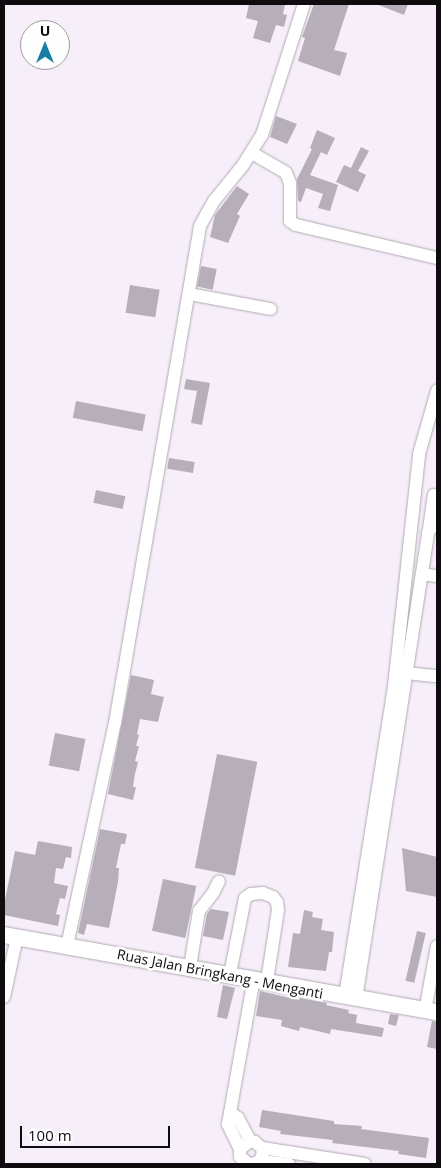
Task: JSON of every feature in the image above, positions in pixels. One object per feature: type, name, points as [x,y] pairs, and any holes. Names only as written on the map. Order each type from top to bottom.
[{"type":"main road","name":"Ruas Jalan Bringkang - Menganti","points":[[10,936],[260,979],[350,998],[431,1012]]},
{"type":"street","points":[[67,946],[115,723],[200,226],[214,201],[252,153],[262,135],[304,4]]},
{"type":"street","points":[[252,153],[286,173],[290,183],[290,221],[296,225],[437,258]]},
{"type":"street","points":[[189,294],[271,309]]},
{"type":"street","points":[[350,998],[394,686],[419,454],[437,392]]},
{"type":"street","points":[[350,998],[406,673],[434,495],[437,496]]},
{"type":"street","points":[[428,532],[437,520]]},
{"type":"street","points":[[422,574],[437,576]]},
{"type":"street","points":[[406,673],[437,676]]},
{"type":"street","points":[[190,967],[200,911],[219,881]]},
{"type":"street","points":[[230,974],[245,898],[251,894],[263,894],[273,897],[278,902],[278,910],[260,979],[230,1112],[238,1118],[249,1159]]},
{"type":"street","points":[[4,997],[10,936]]},
{"type":"street","points":[[431,1012],[437,946]]},
{"type":"street","points":[[249,1159],[259,1144],[262,1148],[365,1164]]},
{"type":"street","points":[[249,1159],[289,1164]]},
{"type":"building","points":[[249,4],[285,4],[283,14],[287,15],[284,27],[276,25],[270,43],[253,38],[258,21],[246,18]]},
{"type":"building","points":[[314,4],[349,4],[334,50],[347,53],[340,76],[298,61],[305,38],[302,37]]},
{"type":"building","points":[[376,4],[408,4],[404,15]]},
{"type":"building","points":[[276,116],[297,124],[287,144],[270,137]]},
{"type":"building","points":[[317,130],[335,138],[327,155],[321,152],[310,175],[338,185],[330,211],[318,208],[323,194],[306,188],[301,202],[298,201],[297,179],[312,149],[310,148]]},
{"type":"building","points":[[361,147],[369,151],[358,171],[366,175],[358,192],[336,182],[344,165],[351,168]]},
{"type":"building","points":[[237,186],[249,194],[237,214],[240,216],[228,243],[210,237],[215,215]]},
{"type":"building","points":[[201,266],[217,269],[213,290],[197,287]]},
{"type":"building","points":[[130,285],[160,290],[155,317],[126,313]]},
{"type":"building","points":[[186,379],[210,383],[202,425],[191,423],[197,391],[184,389]]},
{"type":"building","points":[[76,401],[146,415],[142,431],[73,418]]},
{"type":"building","points":[[169,458],[195,462],[193,473],[167,469]]},
{"type":"building","points":[[96,490],[125,496],[123,509],[93,503]]},
{"type":"building","points":[[131,675],[154,680],[151,694],[164,697],[158,722],[140,719],[136,746],[139,746],[135,761],[138,762],[133,787],[136,787],[133,800],[108,794]]},
{"type":"building","points":[[55,733],[85,739],[79,771],[49,765]]},
{"type":"building","points":[[217,754],[257,762],[235,876],[195,868]]},
{"type":"building","points":[[100,829],[127,834],[125,844],[121,844],[116,868],[119,868],[118,882],[109,928],[87,924],[84,935],[78,933]]},
{"type":"building","points":[[38,841],[72,847],[71,858],[66,857],[63,869],[56,868],[54,883],[68,886],[65,899],[60,898],[56,914],[60,915],[58,926],[4,915],[4,905],[15,851],[35,855]]},
{"type":"building","points":[[402,848],[437,857],[437,897],[406,891]]},
{"type":"building","points":[[163,879],[196,886],[185,938],[152,931]]},
{"type":"building","points":[[211,909],[229,912],[223,940],[203,936],[207,914]]},
{"type":"building","points":[[304,910],[313,912],[312,917],[323,919],[321,930],[334,932],[332,952],[329,952],[326,971],[288,967],[293,933],[300,934]]},
{"type":"building","points":[[417,931],[426,933],[414,983],[406,981]]},
{"type":"building","points":[[223,985],[235,988],[227,1019],[217,1017]]},
{"type":"building","points":[[260,991],[299,1000],[300,998],[327,1003],[326,1005],[349,1010],[348,1013],[357,1015],[356,1023],[384,1028],[382,1037],[331,1029],[330,1034],[300,1027],[299,1031],[281,1026],[282,1020],[256,1016]]},
{"type":"building","points":[[390,1014],[399,1015],[396,1026],[388,1024]]},
{"type":"building","points":[[432,1021],[437,1022],[437,1049],[427,1047]]},
{"type":"building","points":[[262,1110],[334,1121],[334,1124],[362,1126],[361,1129],[429,1138],[426,1158],[398,1154],[399,1151],[332,1143],[333,1140],[280,1134],[281,1131],[259,1127]]}]
